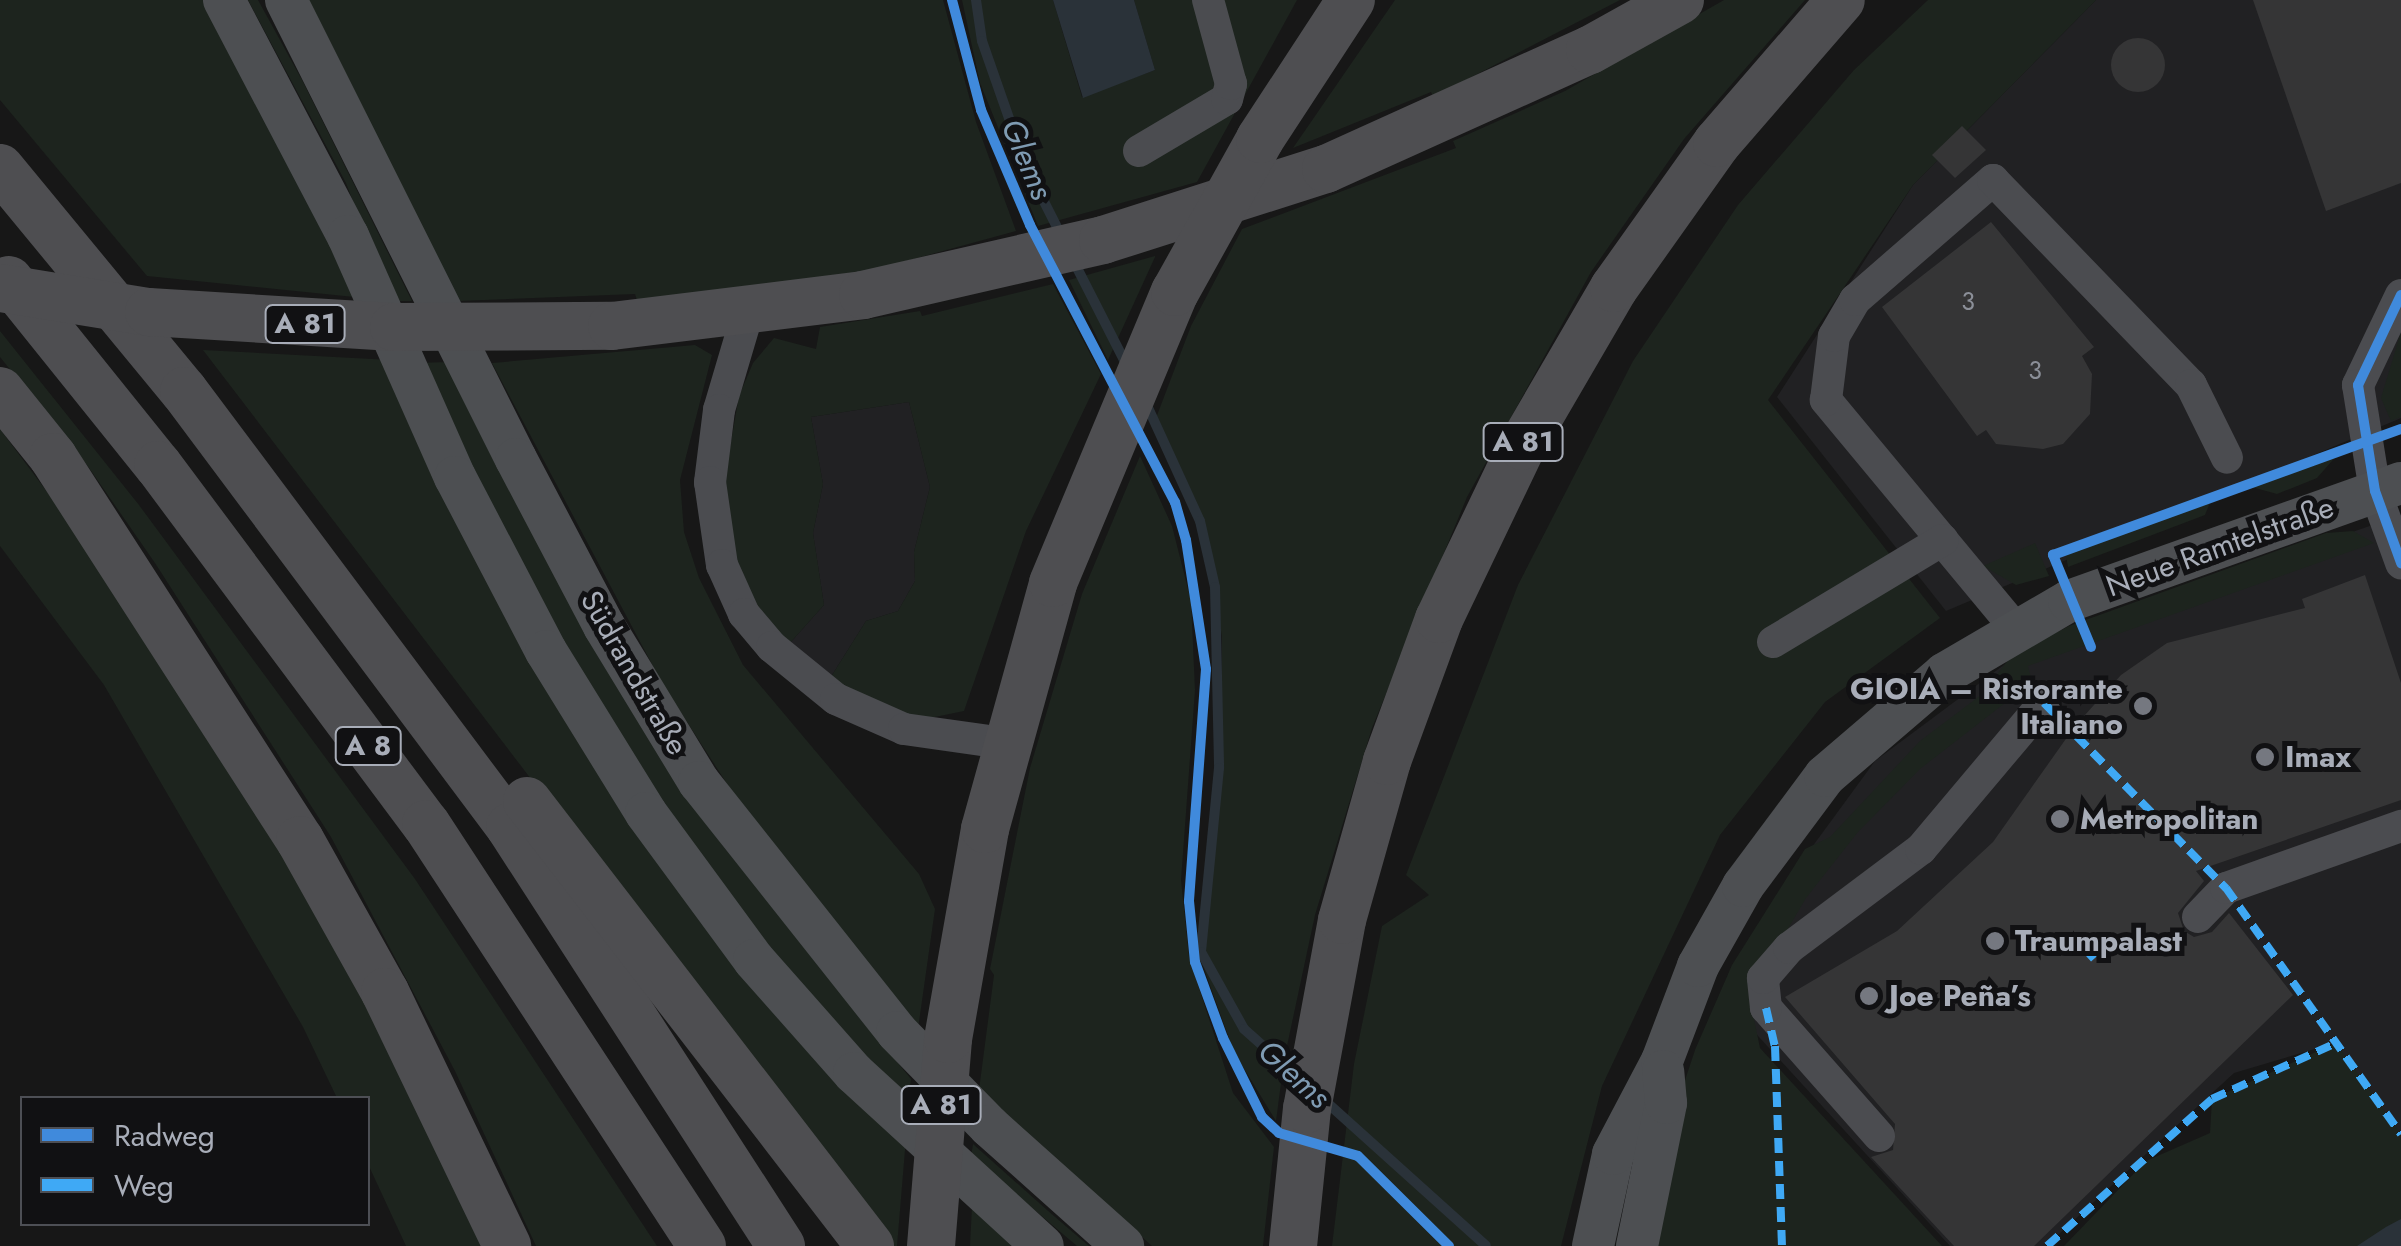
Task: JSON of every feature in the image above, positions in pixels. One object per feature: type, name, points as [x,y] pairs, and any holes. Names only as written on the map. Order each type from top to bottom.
[{"type":"highway","name":"A 81","points":[[931,1246],[960,966],[1004,743],[1087,491],[1174,292],[1260,139],[1351,0]]},
{"type":"highway","name":"A 81","points":[[0,288],[264,323],[612,326],[748,312],[915,286],[1214,208],[1444,118],[1680,0]]},
{"type":"highway","name":"A 81","points":[[1293,1246],[1306,1109],[1342,920],[1387,761],[1439,619],[1563,368],[1665,212],[1840,0]]},
{"type":"highway","name":"A 8","points":[[0,168],[184,391],[510,828],[781,1246]]},
{"type":"highway","name":"A 8","points":[[0,270],[158,466],[426,824],[702,1246]]},
{"type":"highway","points":[[0,391],[63,473],[300,840],[385,992],[507,1246]]},
{"type":"highway","points":[[361,624],[468,722],[870,1246]]},
{"type":"main road","name":"Südrandstraße","points":[[224,0],[348,236],[455,478],[546,651],[646,814],[754,960],[854,1073],[1043,1246]]},
{"type":"main road","name":"Südrandstraße","points":[[286,0],[604,626],[699,782],[897,1032],[989,1126],[1123,1246]]},
{"type":"main road","name":"Neue Ramtelstraße","points":[[1592,1246],[1613,1154],[1662,1061],[1718,930],[1825,776],[1944,674],[2016,629],[2085,595],[2388,487]]},
{"type":"main road","name":"Neue Ramtelstraße","points":[[1637,1246],[1666,1103],[1662,1061]]},
{"type":"street","points":[[1139,151],[1227,98],[1230,84],[1208,0]]},
{"type":"street","points":[[2016,629],[1826,400],[1834,336],[1869,282],[1993,180],[2191,384],[2227,458]]},
{"type":"street","points":[[2401,295],[2358,385],[2388,487],[2401,563]]},
{"type":"street","points":[[748,312],[719,410],[710,482],[722,565],[744,614],[772,648],[836,700],[904,729],[1004,743]]},
{"type":"street","points":[[1773,642],[1943,540]]},
{"type":"street","points":[[1879,1136],[1766,1008],[1763,978],[1789,948],[1921,849],[2044,703]]},
{"type":"street","points":[[2198,916],[2226,888],[2401,826]]},
{"type":"shaded area","points":[[0,0],[205,0],[364,298],[147,276],[0,100]]},
{"type":"shaded area","points":[[248,0],[258,0],[302,80],[412,301],[391,301],[346,183]]},
{"type":"shaded area","points":[[307,0],[943,0],[976,122],[1016,231],[866,272],[637,300],[635,294],[458,301]]},
{"type":"shaded area","points":[[962,0],[1053,0],[1082,97],[1155,70],[1134,0],[1297,0],[1197,182],[1038,226],[980,83]]},
{"type":"shaded area","points":[[1053,0],[1134,0],[1155,70],[1083,98]]},
{"type":"shaded area","points":[[1395,0],[1620,0],[1433,97],[1431,92],[1293,148]]},
{"type":"shaded area","points":[[1724,0],[1805,0],[1684,139],[1591,272],[1467,497],[1372,728],[1315,915],[1284,1060],[1245,1025],[1203,952],[1222,767],[1222,637],[1203,520],[1156,418],[1191,326],[1242,229],[1456,148],[1453,141],[1565,91]]},
{"type":"shaded area","points":[[1928,0],[2096,0],[1913,185],[1768,400],[1940,618],[1825,702],[1720,835],[1602,1086],[1561,1246],[1332,1246],[1354,1064],[1382,926],[1429,895],[1406,875],[1518,585],[1633,361],[1738,205],[1854,70]]},
{"type":"shaded area","points":[[2096,0],[2401,0],[2401,418],[1946,611],[1777,397],[1913,185]]},
{"type":"shaded area","points":[[1155,257],[1108,360],[1069,280]]},
{"type":"shaded area","points":[[1053,284],[1101,374],[1026,531],[964,711],[925,719],[900,715],[829,680],[866,621],[898,611],[915,581],[914,552],[930,487],[909,402],[811,417],[823,484],[813,533],[824,605],[789,644],[752,599],[737,562],[723,487],[739,396],[753,363],[774,338],[816,349],[820,327],[920,311],[922,316]]},
{"type":"shaded area","points":[[0,331],[139,505],[415,879],[657,1246],[536,1246],[455,1071],[331,837],[155,563],[87,465],[0,357]]},
{"type":"shaded area","points":[[2401,332],[2401,417],[2391,421],[2381,398]]},
{"type":"shaded area","points":[[695,345],[712,355],[680,480],[684,532],[699,578],[743,665],[919,874],[935,909],[918,1029],[746,813],[663,685],[492,363]]},
{"type":"shaded area","points":[[203,350],[391,360],[504,587],[906,1138],[897,1246],[888,1246]]},
{"type":"shaded area","points":[[451,362],[723,846],[911,1079],[906,1117],[773,965],[554,641],[413,363]]},
{"type":"shaded area","points":[[909,402],[930,487],[914,552],[915,581],[898,611],[866,621],[829,680],[789,644],[824,605],[813,533],[823,484],[811,417]]},
{"type":"shaded area","points":[[0,429],[101,564],[321,914],[486,1246],[406,1246],[370,1168],[370,1096],[336,1096],[303,1027],[104,685],[0,546]]},
{"type":"shaded area","points":[[2339,453],[2317,478],[2277,494],[2248,486]]},
{"type":"shaded area","points":[[1140,456],[1172,526],[1191,601],[1195,690],[1181,880],[1189,957],[1233,1093],[1274,1147],[1263,1246],[1152,1246],[979,1090],[994,975],[990,969],[1030,768],[1082,594]]},
{"type":"shaded area","points":[[2212,498],[2205,515],[2068,567],[2065,550]]},
{"type":"shaded area","points":[[2401,515],[2401,1149],[2335,1043],[2234,1073],[2046,1246],[1950,1246],[1727,1002],[1782,888],[1875,761],[2032,644]]},
{"type":"shaded area","points":[[2353,531],[2374,543],[2028,666],[2032,682],[1920,769],[1858,832],[1806,898],[1749,995],[1760,1048],[1942,1246],[1651,1246],[1677,1104],[1695,1050],[1732,965],[1805,849],[1830,837],[1920,741],[1981,695],[2012,655],[2069,626],[2326,533]]},
{"type":"shaded area","points":[[2035,543],[2049,576],[2016,585],[1983,566]]},
{"type":"shaded area","points":[[1199,955],[1242,1031],[1283,1068],[1276,1121],[1234,1052]]},
{"type":"shaded area","points":[[2336,1043],[2401,1134],[2401,1246],[2064,1246],[2146,1161],[2210,1133],[2212,1099]]},
{"type":"shaded area","points":[[973,1144],[1089,1246],[1077,1246],[971,1156]]},
{"type":"shaded area","points":[[972,1206],[1019,1246],[970,1246]]},
{"type":"shaded area","points":[[2401,1219],[2401,1246],[2357,1246],[2386,1227]]},
{"type":"building","points":[[2253,0],[2401,0],[2401,183],[2326,211]]},
{"type":"building","points":[[2138,38],[2157,46],[2165,65],[2157,84],[2138,92],[2119,84],[2111,65],[2119,46]]},
{"type":"building","points":[[1962,126],[1986,150],[1955,178],[1932,155]]},
{"type":"building","points":[[1991,222],[2094,347],[2082,356],[2092,374],[2090,414],[2063,444],[2043,449],[1996,444],[1986,430],[1977,436],[1882,307]]},
{"type":"building","points":[[2365,575],[2401,683],[2401,800],[2196,871],[2204,881],[2178,913],[2184,931],[2194,937],[2212,932],[2229,913],[2293,995],[2034,1246],[1954,1246],[1871,1157],[1893,1150],[1895,1124],[1785,997],[1897,931],[1993,842],[2075,726],[2121,675],[2167,643],[2305,608],[2302,599]]},
{"type":"waterway","name":"Glems","points":[[976,0],[982,41],[1025,164],[1063,239]]},
{"type":"waterway","name":"Glems","points":[[1072,258],[1128,368]]},
{"type":"waterway","name":"Glems","points":[[1145,401],[1200,521],[1215,587],[1219,768],[1201,952],[1244,1029],[1299,1078]]},
{"type":"waterway","name":"Glems","points":[[1323,1099],[1486,1246]]},
{"type":"marked path","points":[[2044,703],[2226,888],[2401,1134]]},
{"type":"marked path","points":[[2086,950],[2094,959]]},
{"type":"marked path","points":[[1766,1008],[1775,1046],[1782,1246]]},
{"type":"marked path","points":[[2047,1246],[2212,1099],[2336,1043]]},
{"type":"cycle path","points":[[952,0],[981,110],[1030,225],[1175,502],[1186,540],[1206,669],[1189,901],[1195,962],[1223,1038],[1262,1117],[1279,1133],[1358,1156],[1449,1246]]},
{"type":"cycle path","points":[[2401,295],[2358,385],[2375,491],[2401,563]]},
{"type":"cycle path","points":[[2091,647],[2053,555],[2401,429]]},
{"type":"place","name":"GIOIA – Ristorante Italiano","points":[[2143,706]]},
{"type":"place","name":"Imax","points":[[2265,757]]},
{"type":"place","name":"Metropolitan","points":[[2060,819]]},
{"type":"place","name":"Traumpalast","points":[[1995,941]]},
{"type":"place","name":"Joe Peña’s","points":[[1869,996]]}]
